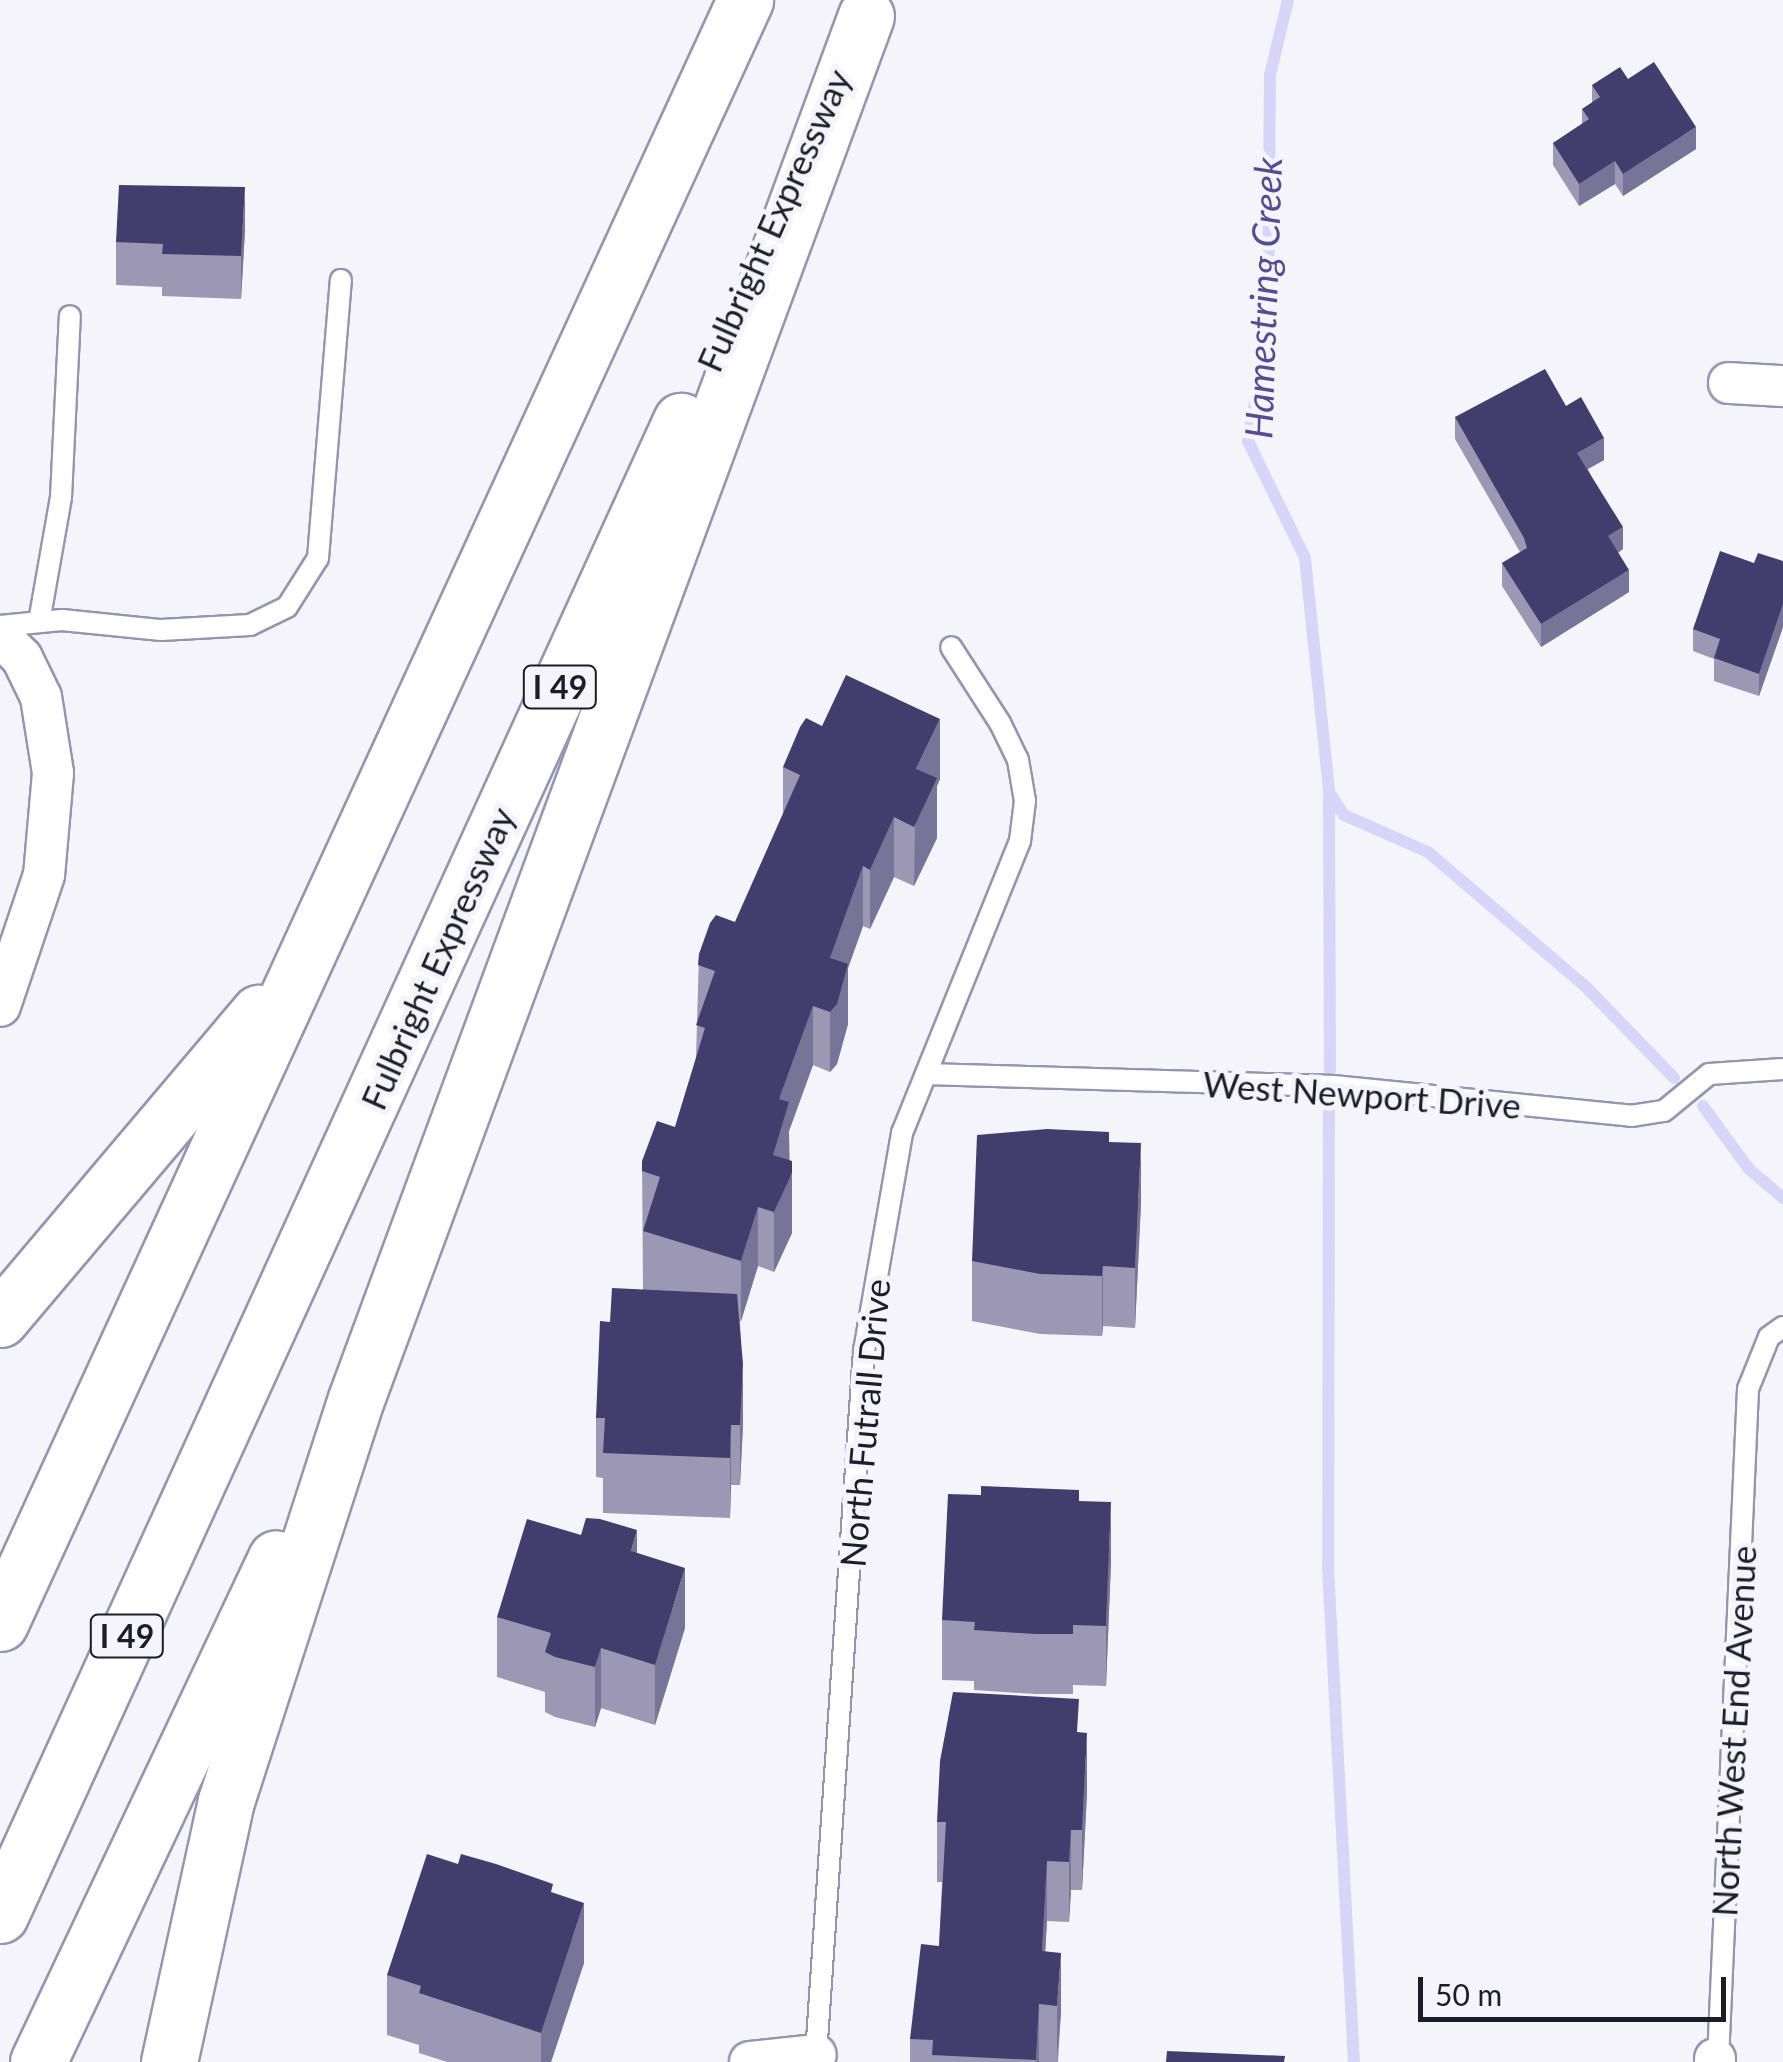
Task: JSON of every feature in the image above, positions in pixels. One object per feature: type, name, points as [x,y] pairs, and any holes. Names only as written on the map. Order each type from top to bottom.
[{"type":"highway","points":[[0,1623],[745,0]]},
{"type":"highway","points":[[169,2062],[226,1801],[356,1399],[870,8]]},
{"type":"highway","name":"Fulbright Expressway","points":[[0,1914],[870,8]]},
{"type":"highway","points":[[0,1319],[302,962]]},
{"type":"highway","points":[[38,2062],[226,1659],[356,1399]]},
{"type":"street","points":[[1728,383],[1783,386]]},
{"type":"street","points":[[0,1006],[44,875],[53,822],[49,734],[15,635]]},
{"type":"street","name":"North Futrall Drive","points":[[750,2062],[816,2055]]},
{"type":"lane","points":[[70,316],[62,497],[15,635],[250,625],[287,607],[318,558],[341,280]]},
{"type":"lane","name":"North Futrall Drive","points":[[816,2055],[864,1351],[902,1133],[1020,841],[1026,801],[1018,760],[951,647]]},
{"type":"lane","name":"West Newport Drive","points":[[927,1074],[1334,1086],[1631,1116],[1664,1111],[1710,1074],[1783,1069]]},
{"type":"lane","name":"North West End Avenue","points":[[1721,2061],[1748,1389],[1769,1337],[1783,1327]]},
{"type":"building","points":[[1654,62],[1696,127],[1623,174],[1615,161],[1579,184],[1553,143],[1589,119],[1582,109],[1600,97],[1592,85],[1620,67],[1628,79]]},
{"type":"building","points":[[119,185],[245,187],[241,256],[162,254],[163,244],[116,242]]},
{"type":"building","points":[[1545,369],[1566,406],[1581,397],[1604,438],[1577,453],[1623,527],[1608,536],[1629,570],[1541,624],[1502,563],[1527,548],[1524,538],[1455,417]]},
{"type":"building","points":[[1720,551],[1754,563],[1758,553],[1783,561],[1783,604],[1759,674],[1714,658],[1720,639],[1693,629]]},
{"type":"building","points":[[846,675],[940,719],[916,769],[937,778],[914,827],[894,817],[870,870],[863,866],[830,958],[848,964],[837,1004],[830,1012],[813,1006],[779,1099],[789,1102],[773,1155],[792,1161],[792,1173],[774,1212],[758,1207],[741,1261],[643,1231],[660,1177],[642,1171],[642,1161],[657,1121],[675,1127],[705,1028],[696,1025],[715,971],[698,965],[710,923],[716,915],[735,922],[800,775],[783,767],[800,727],[806,718],[822,726]]},
{"type":"building","points":[[1047,1129],[1109,1132],[1109,1142],[1141,1143],[1135,1268],[1103,1266],[1102,1276],[1040,1274],[972,1261],[977,1135]]},
{"type":"building","points":[[612,1288],[737,1294],[743,1364],[740,1425],[731,1425],[730,1458],[603,1453],[605,1418],[596,1418],[600,1321],[610,1322]]},
{"type":"building","points":[[981,1486],[1079,1490],[1079,1501],[1111,1502],[1106,1626],[1073,1625],[1073,1634],[1035,1634],[974,1630],[975,1622],[942,1620],[948,1494],[981,1495]]},
{"type":"building","points":[[586,1518],[637,1530],[631,1551],[685,1568],[655,1665],[601,1648],[595,1667],[555,1657],[545,1652],[551,1633],[497,1617],[527,1519],[581,1535]]},
{"type":"building","points":[[953,1692],[1079,1699],[1077,1732],[1087,1733],[1082,1830],[1071,1830],[1069,1862],[1047,1861],[1042,1951],[1061,1953],[1057,2006],[1039,2004],[1036,2060],[932,2055],[933,2040],[910,2039],[921,1944],[939,1946],[946,1822],[937,1822],[940,1761]]},
{"type":"building","points":[[427,1854],[458,1864],[461,1854],[496,1864],[553,1884],[551,1892],[584,1903],[541,2033],[419,1993],[421,1986],[387,1975]]},
{"type":"building","points":[[1167,2051],[1285,2056],[1284,2062],[1166,2062]]},
{"type":"waterway","name":"Hamestring Creek","points":[[1288,0],[1270,75],[1268,328],[1248,441],[1305,558],[1329,792],[1344,815],[1428,852],[1585,986],[1674,1078]]},
{"type":"waterway","points":[[1329,797],[1330,1070]]},
{"type":"waterway","name":"Hamestring Creek","points":[[1703,1106],[1749,1169],[1783,1198]]},
{"type":"waterway","points":[[1329,1109],[1328,1567],[1354,2062]]}]
